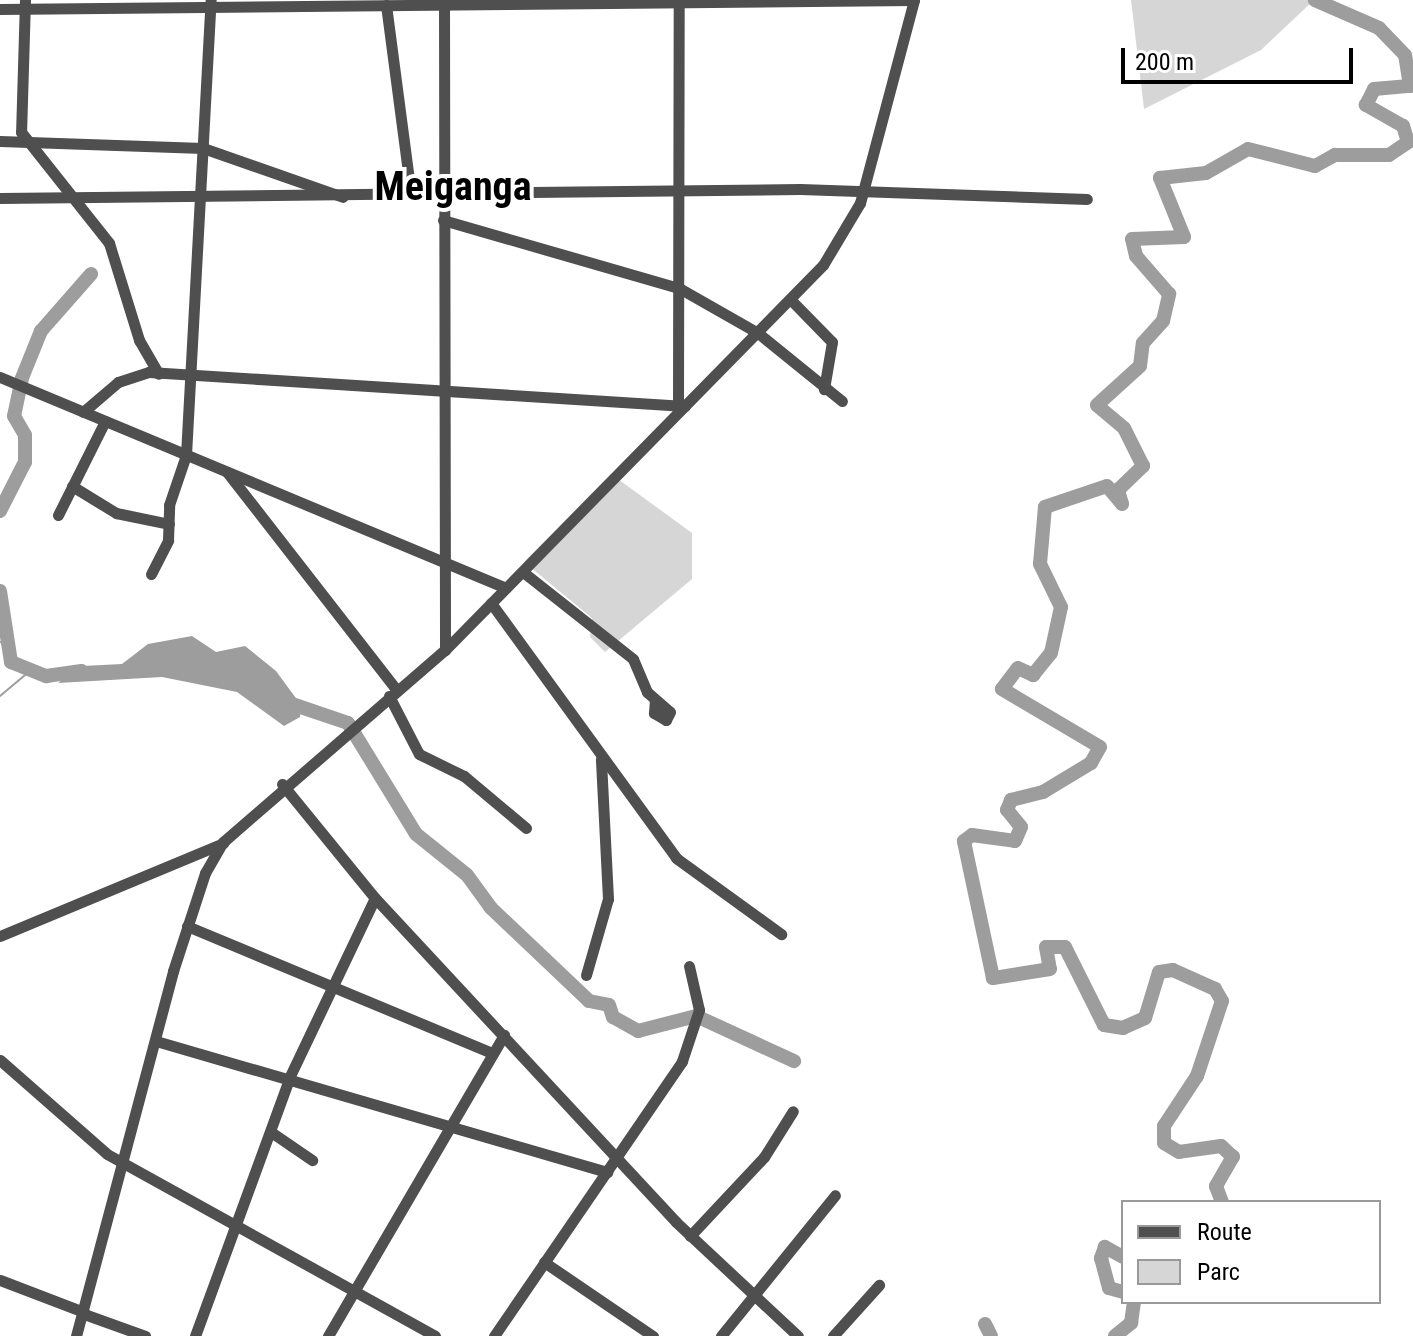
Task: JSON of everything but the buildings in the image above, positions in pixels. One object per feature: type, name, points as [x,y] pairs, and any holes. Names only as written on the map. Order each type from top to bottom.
[{"type":"street","points":[[0,9],[26,4],[386,5],[444,2],[914,0],[864,190],[840,242],[758,333],[682,406],[445,650],[282,784],[223,842],[0,936]]},
{"type":"street","points":[[444,2],[442,560],[445,650]]},
{"type":"street","points":[[679,2],[683,190],[679,288],[682,406]]},
{"type":"street","points":[[26,4],[18,119],[26,141],[80,198],[109,243],[139,340],[159,374]]},
{"type":"street","points":[[151,574],[169,524],[186,455],[204,197],[203,148],[210,4]]},
{"type":"street","points":[[386,5],[411,196]]},
{"type":"street","points":[[0,141],[203,148],[347,199]]},
{"type":"street","points":[[0,198],[347,199],[443,194],[864,190],[1087,199]]},
{"type":"street","points":[[443,220],[679,288],[758,333],[842,401]]},
{"type":"street","points":[[790,299],[832,342],[824,389]]},
{"type":"street","points":[[83,412],[118,382],[159,374],[444,387],[682,406]]},
{"type":"street","points":[[0,377],[506,588]]},
{"type":"street","points":[[58,515],[105,421]]},
{"type":"street","points":[[226,472],[393,693],[419,754],[464,776],[526,828]]},
{"type":"street","points":[[72,486],[116,513],[169,524]]},
{"type":"street","points":[[523,572],[633,659],[655,700]]},
{"type":"street","points":[[491,603],[601,759],[694,877],[745,904],[781,934]]},
{"type":"street","points":[[586,975],[608,899],[601,759]]},
{"type":"street","points":[[282,784],[375,898],[690,1236],[751,1298],[798,1336]]},
{"type":"street","points":[[76,1336],[187,926],[223,842]]},
{"type":"street","points":[[195,1336],[238,1231],[290,1076],[328,987],[375,898]]},
{"type":"street","points":[[187,926],[492,1053]]},
{"type":"street","points":[[494,1336],[607,1172],[697,1030],[689,966]]},
{"type":"street","points":[[328,1336],[446,1126],[504,1035]]},
{"type":"street","points":[[156,1041],[290,1076],[446,1126],[607,1172]]},
{"type":"street","points":[[2,1066],[125,1162],[238,1231],[435,1336]]},
{"type":"street","points":[[690,1236],[751,1174],[793,1111]]},
{"type":"street","points":[[271,1132],[312,1160]]},
{"type":"street","points":[[721,1336],[835,1195]]},
{"type":"street","points":[[544,1262],[653,1336]]},
{"type":"street","points":[[0,1280],[145,1336]]},
{"type":"street","points":[[833,1336],[879,1285]]},
{"type":"green space","points":[[1131,0],[1314,0],[1261,50],[1144,109]]},
{"type":"green space","points":[[611,474],[692,533],[692,579],[605,652],[590,637],[592,618],[524,562]]},
{"type":"shaded area","points":[[192,636],[216,652],[245,646],[276,671],[301,705],[300,717],[284,726],[237,692],[162,677],[58,683],[83,666],[122,664],[148,644]]},
{"type":"waterway","points":[[1221,1200],[1216,1186],[1233,1157],[1221,1146],[1179,1152],[1164,1143],[1164,1126],[1197,1076],[1222,1001],[1215,989],[1173,970],[1159,972],[1145,1018],[1123,1028],[1104,1025],[1065,947],[1046,947],[1050,969],[993,978],[964,841],[972,835],[1015,841],[1021,827],[1007,810],[1011,800],[1043,792],[1091,763],[1100,747],[1002,689],[1018,668],[1033,675],[1051,653],[1061,607],[1040,564],[1045,507],[1107,486],[1122,504],[1118,490],[1143,466],[1124,428],[1097,405],[1140,366],[1143,343],[1163,321],[1169,294],[1136,256],[1132,239],[1184,237],[1160,178],[1206,173],[1248,149],[1315,166],[1335,155],[1389,155],[1408,142],[1403,126],[1366,105],[1374,89],[1410,86],[1405,55],[1379,28],[1315,0]]},
{"type":"waterway","points":[[0,511],[25,462],[25,435],[14,416],[22,378],[41,331],[91,274]]},
{"type":"waterway","points":[[0,591],[11,662],[46,676],[82,671]]},
{"type":"waterway","points":[[0,696],[30,671]]},
{"type":"waterway","points":[[286,702],[348,723],[416,834],[467,875],[491,908],[589,1001],[609,1005],[613,1017],[638,1031],[696,1016],[794,1061]]},
{"type":"waterway","points":[[1121,1256],[1105,1247],[1101,1258],[1109,1288],[1121,1291]]},
{"type":"waterway","points":[[1115,1336],[1131,1323],[1134,1304]]},
{"type":"waterway","points":[[985,1324],[991,1336]]},
{"type":"district","name":"Meiganga","points":[[453,187]]}]
